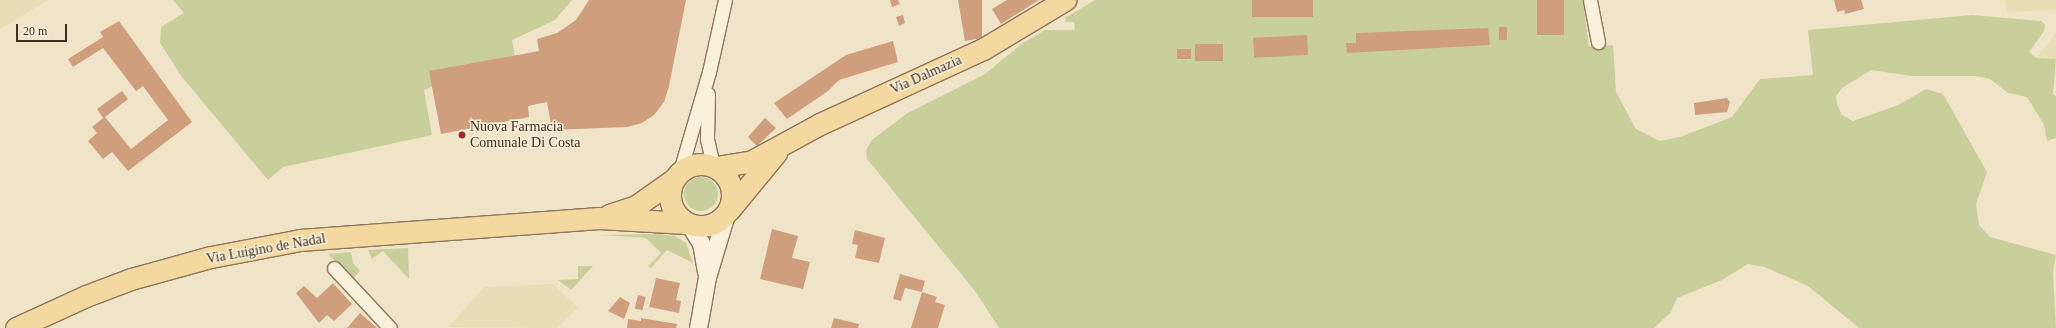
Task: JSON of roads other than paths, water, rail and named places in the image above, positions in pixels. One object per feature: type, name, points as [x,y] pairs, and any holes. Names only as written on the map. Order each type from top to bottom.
[{"type":"main road","name":"Via Dalmazia","points":[[714,166],[752,161],[834,117],[984,49],[1065,0]]},
{"type":"main road","name":"Via Dalmazia","points":[[727,212],[783,145]]},
{"type":"main road","points":[[695,164],[714,166],[724,173],[732,191],[727,212],[709,225],[687,224],[672,209],[669,194],[676,176],[695,164]]},
{"type":"main road","name":"Via Luigino de Nadal","points":[[599,218],[636,206],[676,176]]},
{"type":"main road","name":"Via Luigino de Nadal","points":[[16,328],[86,296],[131,279],[212,258],[300,240],[599,218],[687,224]]},
{"type":"street","points":[[676,176],[709,72],[725,0]]},
{"type":"street","points":[[1590,0],[1598,42]]},
{"type":"street","points":[[709,72],[706,126],[714,166]]},
{"type":"street","name":"Via Dalmazia","points":[[698,328],[707,277],[727,212]]},
{"type":"street","name":"Via Dalmazia","points":[[687,224],[701,244],[707,277]]},
{"type":"street","points":[[334,268],[390,328]]},
{"type":"place","name":"Nuova Farmacia Comunale Di Costa","points":[[462,135]]}]
